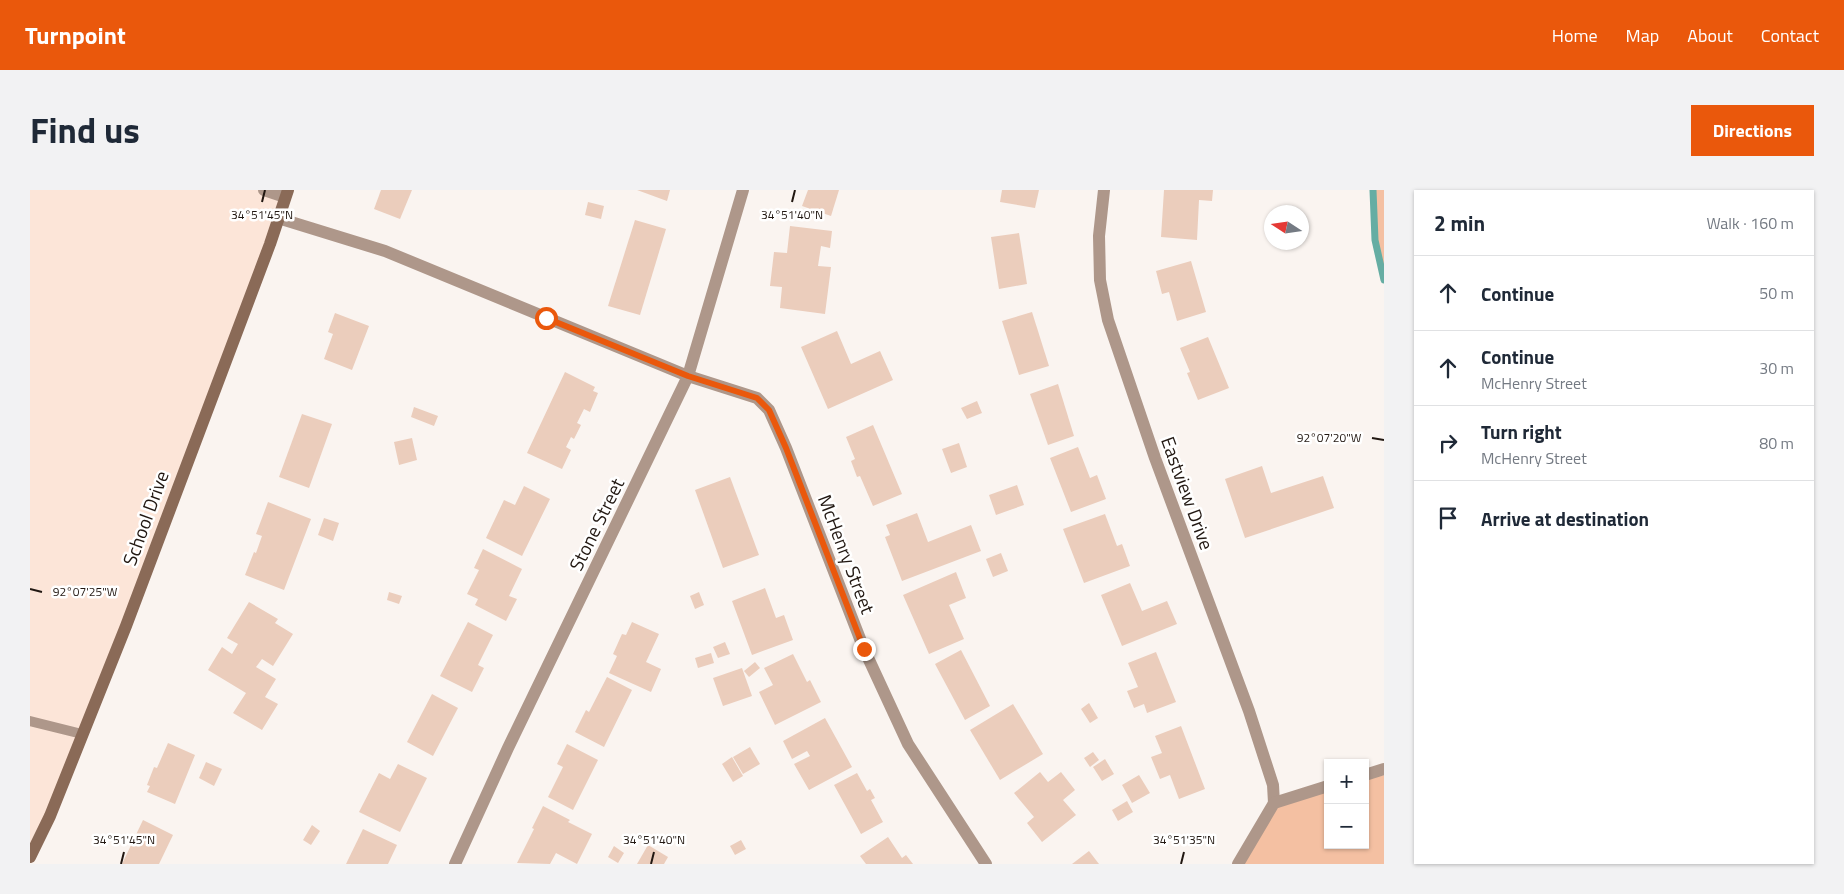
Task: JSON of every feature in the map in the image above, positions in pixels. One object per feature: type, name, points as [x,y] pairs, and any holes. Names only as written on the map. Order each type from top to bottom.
[{"type":"street","points":[[264,190],[287,193]]},
{"type":"street","name":"Stone Street","points":[[455,864],[508,748],[688,376],[743,190]]},
{"type":"street","name":"Eastview Drive","points":[[1104,190],[1099,236],[1100,280],[1108,320],[1155,458],[1249,711],[1273,785],[1274,803]]},
{"type":"street","name":"School Drive","points":[[30,857],[50,816],[126,626],[287,193]]},
{"type":"street","name":"McHenry Street","points":[[278,218],[385,251],[688,376],[757,398],[769,410],[786,448],[864,649],[904,736],[986,864]]},
{"type":"street","points":[[1369,774],[1384,769]]},
{"type":"street","points":[[1238,864],[1274,803],[1324,787]]},
{"type":"lane","points":[[30,720],[82,734]]},
{"type":"shaded area","points":[[30,190],[288,190],[270,244],[30,857]]},
{"type":"shaded area","points":[[1373,190],[1384,190],[1384,280],[1375,240]]},
{"type":"shaded area","points":[[1384,775],[1384,864],[1238,864],[1274,803],[1324,790],[1324,849],[1369,849],[1369,778]]},
{"type":"building","points":[[381,190],[412,190],[400,219],[374,209]]},
{"type":"building","points":[[637,190],[670,190],[667,201]]},
{"type":"building","points":[[808,190],[839,190],[831,216],[802,206]]},
{"type":"building","points":[[1002,190],[1039,190],[1035,208],[1000,202]]},
{"type":"building","points":[[1164,190],[1213,190],[1212,201],[1199,200],[1197,240],[1161,237]]},
{"type":"building","points":[[588,202],[604,206],[601,219],[585,215]]},
{"type":"building","points":[[635,220],[666,229],[640,315],[608,306]]},
{"type":"building","points":[[790,226],[832,231],[830,248],[821,246],[818,266],[831,267],[825,314],[780,308],[782,287],[770,286],[774,252],[787,253]]},
{"type":"building","points":[[1019,233],[1027,284],[999,289],[991,237]]},
{"type":"building","points":[[1191,261],[1206,312],[1177,321],[1169,292],[1162,294],[1156,271]]},
{"type":"building","points":[[1032,312],[1049,366],[1019,375],[1002,321]]},
{"type":"building","points":[[335,313],[369,326],[352,370],[324,359],[333,334],[328,332]]},
{"type":"building","points":[[837,331],[851,364],[880,351],[893,380],[828,409],[801,347]]},
{"type":"building","points":[[1208,337],[1229,388],[1198,400],[1187,373],[1190,372],[1180,348]]},
{"type":"building","points":[[565,372],[595,387],[593,391],[598,393],[590,412],[584,409],[577,423],[581,425],[574,439],[571,437],[566,447],[571,450],[562,469],[527,453]]},
{"type":"building","points":[[1058,384],[1074,436],[1048,445],[1030,394]]},
{"type":"building","points":[[977,401],[982,413],[967,419],[961,408]]},
{"type":"building","points":[[414,407],[438,416],[434,426],[411,417]]},
{"type":"building","points":[[302,414],[332,424],[309,488],[279,477]]},
{"type":"building","points":[[873,425],[902,494],[873,506],[860,476],[857,477],[851,461],[855,459],[846,437]]},
{"type":"building","points":[[412,438],[417,460],[399,465],[394,442]]},
{"type":"building","points":[[959,443],[967,467],[951,473],[942,449]]},
{"type":"building","points":[[1078,447],[1090,478],[1097,475],[1106,499],[1071,512],[1050,458]]},
{"type":"building","points":[[1262,466],[1271,493],[1323,476],[1334,508],[1245,538],[1225,479]]},
{"type":"building","points":[[730,477],[759,555],[723,568],[695,490]]},
{"type":"building","points":[[1017,485],[1024,505],[996,515],[989,495]]},
{"type":"building","points":[[524,486],[550,499],[522,556],[486,538],[504,500],[515,505]]},
{"type":"building","points":[[268,502],[311,519],[284,590],[245,575],[262,536],[256,534]]},
{"type":"building","points":[[917,513],[928,542],[971,525],[981,551],[902,581],[885,537],[890,535],[886,525]]},
{"type":"building","points":[[1105,514],[1117,546],[1122,544],[1130,566],[1084,583],[1063,529]]},
{"type":"building","points":[[324,518],[339,523],[333,541],[318,535]]},
{"type":"building","points":[[483,549],[522,569],[509,596],[517,599],[506,621],[475,605],[478,599],[467,594],[479,570],[474,568]]},
{"type":"building","points":[[1001,553],[1008,571],[993,577],[986,559]]},
{"type":"building","points":[[956,572],[966,598],[949,605],[964,639],[929,654],[903,595]]},
{"type":"building","points":[[1130,583],[1142,611],[1167,601],[1177,624],[1122,646],[1101,595]]},
{"type":"building","points":[[765,588],[776,618],[784,615],[793,640],[752,655],[732,601]]},
{"type":"building","points":[[389,592],[402,596],[399,604],[387,600]]},
{"type":"building","points":[[699,592],[704,605],[695,609],[690,596]]},
{"type":"building","points":[[249,602],[278,619],[275,623],[293,634],[273,666],[262,659],[256,667],[276,679],[265,697],[278,704],[262,730],[233,713],[246,693],[208,670],[222,647],[232,654],[238,644],[227,638]]},
{"type":"building","points":[[468,622],[493,635],[478,665],[484,668],[472,692],[440,676]]},
{"type":"building","points":[[632,622],[659,634],[646,662],[661,669],[651,692],[609,673],[617,656],[613,654],[622,634],[626,635]]},
{"type":"building","points":[[725,642],[730,654],[718,658],[713,647]]},
{"type":"building","points":[[961,650],[990,706],[965,720],[935,664]]},
{"type":"building","points":[[1156,652],[1176,702],[1147,713],[1144,704],[1134,708],[1127,691],[1138,687],[1128,663]]},
{"type":"building","points":[[711,653],[714,663],[698,668],[695,658]]},
{"type":"building","points":[[793,654],[807,682],[810,680],[821,702],[775,725],[759,692],[773,685],[764,668]]},
{"type":"building","points":[[755,662],[760,668],[749,677],[744,671]]},
{"type":"building","points":[[742,668],[752,696],[723,706],[713,678]]},
{"type":"building","points":[[607,677],[632,690],[604,747],[575,732],[586,710],[589,712]]},
{"type":"building","points":[[432,694],[458,708],[433,756],[407,742]]},
{"type":"building","points":[[1089,703],[1098,718],[1090,723],[1081,709]]},
{"type":"building","points":[[1013,704],[1043,754],[1000,780],[970,730]]},
{"type":"building","points":[[825,718],[852,767],[809,790],[794,764],[810,756],[807,751],[792,759],[783,741]]},
{"type":"building","points":[[1181,726],[1205,789],[1179,799],[1170,775],[1160,779],[1151,757],[1162,753],[1155,736]]},
{"type":"building","points":[[168,743],[195,755],[175,804],[147,792],[150,786],[147,785],[154,767],[157,768]]},
{"type":"building","points":[[567,744],[598,760],[573,810],[548,797],[563,767],[557,764]]},
{"type":"building","points":[[750,747],[760,764],[743,774],[733,757]]},
{"type":"building","points":[[1093,752],[1099,760],[1090,767],[1084,758]]},
{"type":"building","points":[[732,757],[743,776],[733,782],[722,764]]},
{"type":"building","points":[[1105,759],[1114,774],[1102,781],[1093,767]]},
{"type":"building","points":[[206,762],[222,769],[214,786],[199,778]]},
{"type":"building","points":[[398,764],[427,778],[400,832],[359,812],[379,773],[390,779]]},
{"type":"building","points":[[1040,772],[1048,782],[1061,772],[1075,790],[1063,800],[1076,815],[1042,842],[1027,823],[1034,817],[1014,793]]},
{"type":"building","points":[[857,773],[867,791],[870,789],[875,798],[871,800],[883,822],[861,834],[834,785]]},
{"type":"building","points":[[1139,775],[1150,793],[1132,803],[1122,785]]},
{"type":"building","points":[[1127,801],[1133,812],[1118,821],[1112,810]]},
{"type":"building","points":[[543,806],[592,834],[577,864],[556,853],[550,864],[517,863]]},
{"type":"building","points":[[143,820],[173,835],[159,864],[122,864]]},
{"type":"building","points":[[312,825],[320,831],[311,845],[303,840]]},
{"type":"building","points":[[363,829],[397,845],[388,864],[346,864]]},
{"type":"building","points":[[888,837],[902,858],[906,855],[913,864],[866,864],[860,856]]},
{"type":"building","points":[[741,840],[746,849],[735,855],[730,846]]},
{"type":"building","points":[[648,845],[668,857],[664,864],[637,864]]},
{"type":"building","points":[[614,846],[624,853],[618,863],[608,857]]},
{"type":"building","points":[[1089,851],[1099,864],[1072,864]]},
{"type":"waterway","points":[[1373,190],[1375,240],[1384,280]]},
{"type":"route","points":[[546,318],[688,376],[757,398],[769,410],[786,448],[864,649]]}]
